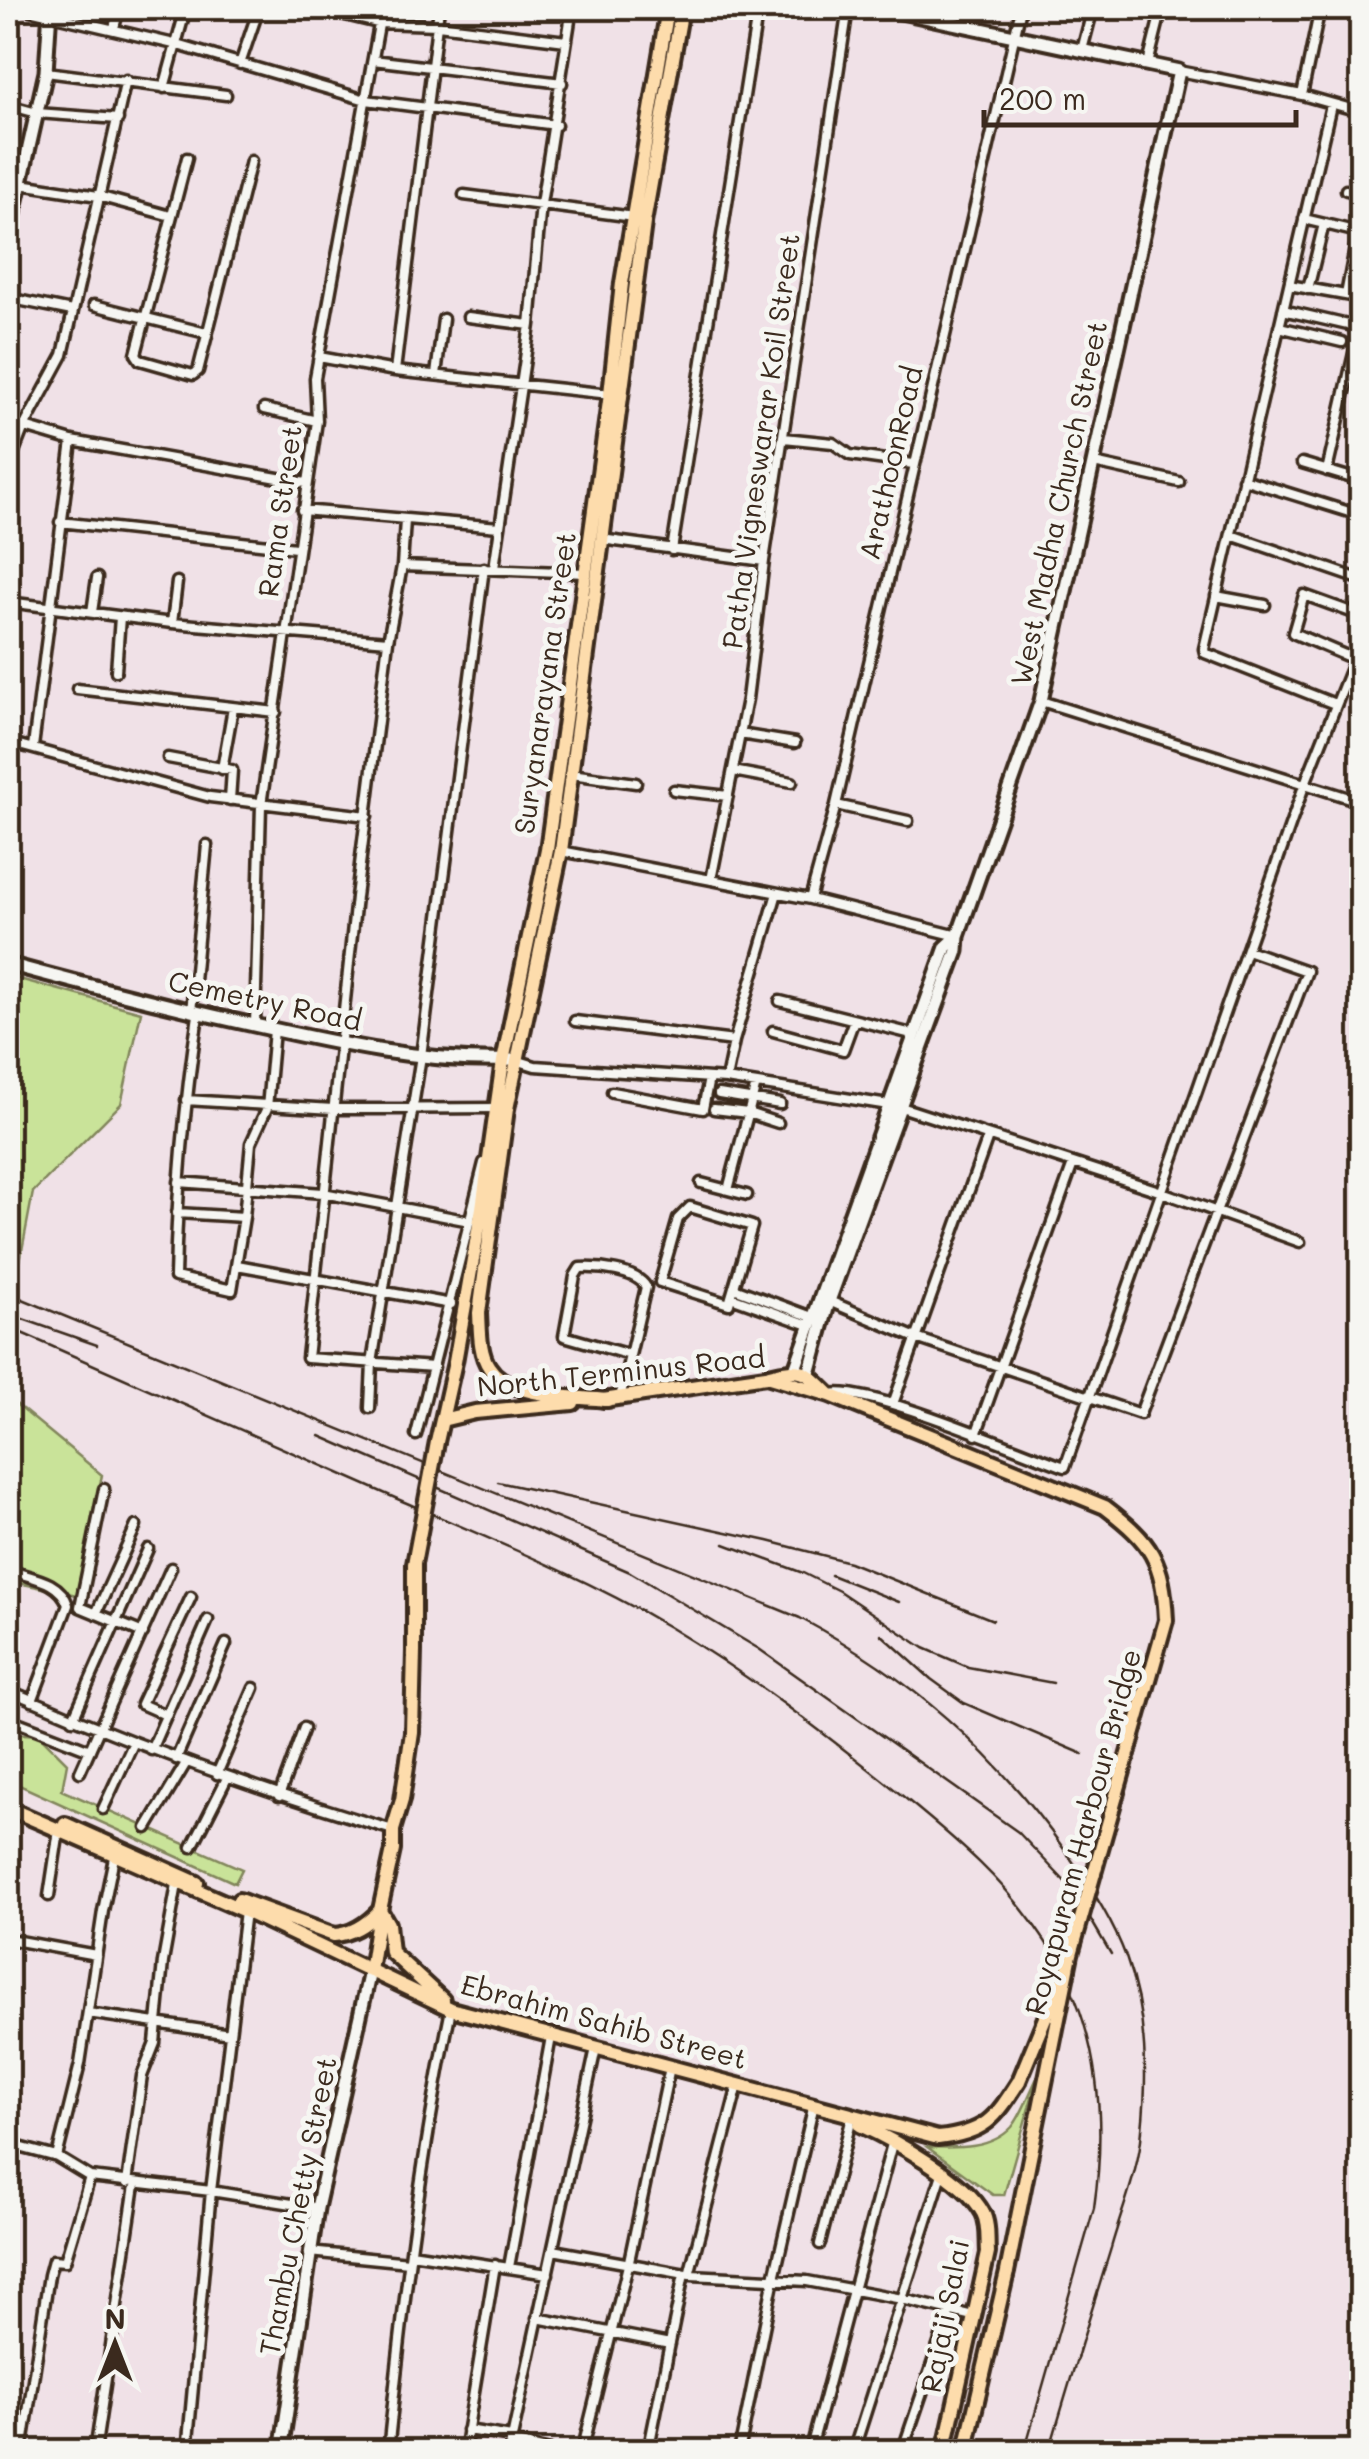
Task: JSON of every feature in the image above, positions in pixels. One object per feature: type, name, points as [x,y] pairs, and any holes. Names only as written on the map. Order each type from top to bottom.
[{"type":"main road","name":"Suryanarayana Street","points":[[554,850],[622,283],[668,8]]},
{"type":"main road","name":"Suryanarayana Street","points":[[370,1972],[412,1732],[414,1564],[455,1362],[498,1108],[571,774],[644,223],[682,8]]},
{"type":"main road","points":[[882,8],[924,12],[1014,36],[1179,71]]},
{"type":"main road","points":[[8,240],[13,183],[37,113],[46,72],[50,11]]},
{"type":"main road","name":"West Madha Church Street","points":[[810,1374],[829,1302],[894,1107],[943,972],[957,950],[958,936],[1041,700],[1179,71]]},
{"type":"main road","name":"Cemetry Road","points":[[8,964],[195,1014],[340,1045],[421,1056],[509,1060]]},
{"type":"main road","name":"Suryanarayana Street","points":[[509,1060],[479,1313],[488,1367],[512,1384],[549,1395],[614,1399]]},
{"type":"main road","name":"West Madha Church Street","points":[[795,1369],[894,1107]]},
{"type":"main road","points":[[766,1376],[795,1369],[810,1374],[830,1395]]},
{"type":"main road","name":"North Terminus Road","points":[[442,1420],[475,1412],[614,1399],[766,1376],[830,1395],[1028,1477]]},
{"type":"main road","name":"Royapuram Harbour Bridge","points":[[1006,2272],[1072,1954],[1166,1620],[1165,1592],[1156,1558],[1137,1532],[1105,1507],[1028,1477]]},
{"type":"main road","points":[[8,1798],[212,1890],[334,1936],[369,1922],[380,1910],[388,1924],[390,1952],[451,2009]]},
{"type":"main road","name":"Ebrahim Sahib Street","points":[[8,1808],[245,1911],[451,2009],[938,2138],[964,2135],[995,2120],[1019,2081],[1072,1954]]},
{"type":"main road","points":[[329,1952],[334,1936]]},
{"type":"main road","name":"Thambu Chetty Street","points":[[282,2452],[317,2208],[370,1972]]},
{"type":"main road","name":"Rajaji Salai","points":[[814,2104],[893,2140],[942,2174],[983,2212],[988,2253],[944,2452]]},
{"type":"main road","name":"Rajaji Salai","points":[[965,2452],[1006,2272]]},
{"type":"street","points":[[21,8],[50,11],[114,28],[366,100],[556,125]]},
{"type":"street","points":[[114,28],[120,8]]},
{"type":"street","points":[[164,88],[186,8]]},
{"type":"street","points":[[240,64],[259,8]]},
{"type":"street","points":[[316,8],[378,23],[438,26],[566,42]]},
{"type":"street","name":"Rama Street","points":[[255,1025],[261,805],[317,421],[314,393],[319,358],[382,8]]},
{"type":"street","points":[[395,370],[438,8]]},
{"type":"street","points":[[370,1408],[372,1363],[399,1206],[489,568],[499,527],[530,324],[541,204],[572,8]]},
{"type":"street","points":[[672,550],[758,8]]},
{"type":"street","name":"Patha Vigneswarar Koil Street","points":[[711,880],[740,734],[848,8]]},
{"type":"street","name":"ArathoonRoad","points":[[810,899],[836,805],[1021,8]]},
{"type":"street","points":[[1082,50],[1093,8]]},
{"type":"street","points":[[1148,64],[1162,8]]},
{"type":"street","points":[[1302,96],[1320,8]]},
{"type":"street","points":[[373,60],[562,82]]},
{"type":"street","points":[[1179,71],[1362,112]]},
{"type":"street","points":[[46,72],[226,94]]},
{"type":"street","points":[[8,467],[62,355],[126,80]]},
{"type":"street","points":[[8,104],[37,113],[118,119]]},
{"type":"street","points":[[1330,106],[1205,653],[1335,704]]},
{"type":"street","points":[[187,158],[137,358],[193,375],[198,371],[251,161]]},
{"type":"street","points":[[13,183],[98,196],[172,216]]},
{"type":"street","points":[[1346,190],[1362,193]]},
{"type":"street","points":[[464,195],[634,218]]},
{"type":"street","points":[[1304,219],[1360,232],[1346,295]]},
{"type":"street","points":[[1308,289],[1324,224]]},
{"type":"street","points":[[1289,285],[1362,298]]},
{"type":"street","points":[[8,298],[72,310]]},
{"type":"street","points":[[94,306],[206,333]]},
{"type":"street","points":[[1283,310],[1361,328],[1327,471]]},
{"type":"street","points":[[468,317],[530,324]]},
{"type":"street","points":[[436,376],[444,318]]},
{"type":"street","points":[[1279,327],[1342,342]]},
{"type":"street","points":[[319,358],[436,376],[610,394]]},
{"type":"street","points":[[264,409],[317,421]]},
{"type":"street","points":[[8,422],[72,441],[306,483]]},
{"type":"street","points":[[784,438],[833,443],[850,455],[913,464]]},
{"type":"street","points":[[33,747],[72,441]]},
{"type":"street","points":[[1094,463],[1179,482]]},
{"type":"street","points":[[1302,463],[1362,481]]},
{"type":"street","points":[[1243,479],[1362,516]]},
{"type":"street","points":[[302,510],[499,527]]},
{"type":"street","points":[[405,520],[322,1193],[307,1358],[434,1367]]},
{"type":"street","points":[[60,522],[296,548]]},
{"type":"street","points":[[1230,535],[1362,580]]},
{"type":"street","points":[[601,539],[764,561]]},
{"type":"street","points":[[402,566],[586,574]]},
{"type":"street","points":[[92,612],[97,578]]},
{"type":"street","points":[[172,623],[177,582]]},
{"type":"street","points":[[1216,596],[1265,605]]},
{"type":"street","points":[[1354,659],[1293,633],[1304,596],[1362,616]]},
{"type":"street","points":[[8,603],[172,623],[388,641]]},
{"type":"street","points":[[116,671],[120,617]]},
{"type":"street","points":[[830,1395],[849,1392],[892,1404],[1065,1467],[1304,786],[1362,640]]},
{"type":"street","points":[[77,688],[276,712]]},
{"type":"street","points":[[1041,700],[1358,801],[1362,780]]},
{"type":"street","points":[[222,769],[233,708]]},
{"type":"street","points":[[740,734],[795,742]]},
{"type":"street","points":[[8,742],[230,800],[367,816]]},
{"type":"street","points":[[168,758],[232,770],[230,800]]},
{"type":"street","points":[[733,771],[792,782]]},
{"type":"street","points":[[571,774],[636,783]]},
{"type":"street","points":[[674,790],[728,796]]},
{"type":"street","points":[[836,805],[908,821]]},
{"type":"street","points":[[207,845],[175,1276],[232,1290],[251,1143],[267,1108],[274,1030]]},
{"type":"street","points":[[554,850],[810,899],[958,936]]},
{"type":"street","points":[[726,1080],[777,893]]},
{"type":"street","points":[[829,1302],[916,1338],[1140,1414],[1306,971],[1247,950]]},
{"type":"street","points":[[780,1002],[920,1037]]},
{"type":"street","points":[[772,1031],[843,1050],[854,1020]]},
{"type":"street","points":[[574,1021],[734,1041]]},
{"type":"street","points":[[509,1060],[535,1066],[726,1080],[894,1107],[1300,1242]]},
{"type":"street","points":[[612,1092],[704,1109],[708,1078]]},
{"type":"street","points":[[728,1190],[756,1084]]},
{"type":"street","points":[[718,1094],[780,1104]]},
{"type":"street","points":[[186,1100],[333,1110],[498,1108]]},
{"type":"street","points":[[714,1110],[748,1113],[778,1123]]},
{"type":"street","points":[[892,1404],[988,1136]]},
{"type":"street","points":[[416,1435],[482,1169],[492,1149]]},
{"type":"street","points":[[976,1435],[1073,1164]]},
{"type":"street","points":[[180,1182],[322,1193],[470,1221]]},
{"type":"street","points":[[701,1184],[747,1195]]},
{"type":"street","points":[[690,1207],[752,1226],[733,1292],[730,1304],[660,1282],[678,1219],[690,1207]]},
{"type":"street","points":[[177,1213],[244,1217]]},
{"type":"street","points":[[237,1265],[451,1304]]},
{"type":"street","points":[[614,1399],[630,1356],[646,1287],[642,1280],[580,1268],[575,1276],[564,1336],[630,1356]]},
{"type":"street","points":[[733,1292],[811,1321]]},
{"type":"street","points":[[104,1489],[80,1607],[143,1633]]},
{"type":"street","points":[[96,1614],[136,1526]]},
{"type":"street","points":[[73,1719],[148,1549]]},
{"type":"street","points":[[80,1772],[172,1568]]},
{"type":"street","points":[[8,1570],[64,1590],[68,1604],[32,1701]]},
{"type":"street","points":[[166,1715],[141,1704],[191,1597]]},
{"type":"street","points":[[151,1750],[208,1620]]},
{"type":"street","points":[[176,1759],[226,1644]]},
{"type":"street","points":[[216,1774],[254,1688]]},
{"type":"street","points":[[8,1690],[133,1744],[279,1796],[393,1830]]},
{"type":"street","points":[[20,1723],[90,1750]]},
{"type":"street","points":[[279,1796],[304,1728]]},
{"type":"street","points":[[103,1809],[133,1744]]},
{"type":"street","points":[[147,1828],[186,1763]]},
{"type":"street","points":[[192,1848],[227,1778]]},
{"type":"street","points":[[49,1896],[59,1830]]},
{"type":"street","points":[[57,2156],[80,2064],[114,1856]]},
{"type":"street","points":[[94,2452],[142,2076],[154,2043],[177,1884]]},
{"type":"street","points":[[186,2452],[211,2191],[245,1911]]},
{"type":"street","points":[[8,1938],[96,1955]]},
{"type":"street","points":[[388,2452],[431,2105],[451,2009]]},
{"type":"street","points":[[88,2013],[230,2034]]},
{"type":"street","points":[[510,2268],[551,2037]]},
{"type":"street","points":[[511,2443],[578,2116],[596,2048]]},
{"type":"street","points":[[582,2452],[629,2262],[670,2067]]},
{"type":"street","points":[[648,2452],[687,2274],[738,2085]]},
{"type":"street","points":[[738,2452],[814,2104]]},
{"type":"street","points":[[820,2244],[851,2121]]},
{"type":"street","points":[[810,2452],[893,2140]]},
{"type":"street","points":[[8,2144],[57,2156],[90,2178],[317,2208]]},
{"type":"street","points":[[853,2452],[942,2174]]},
{"type":"street","points":[[22,2452],[48,2275],[53,2260],[65,2261],[90,2178]]},
{"type":"street","points":[[553,2250],[687,2274],[774,2278],[902,2298],[973,2316]]},
{"type":"street","points":[[309,2252],[496,2265],[548,2274]]},
{"type":"street","points":[[464,2452],[496,2265]]},
{"type":"street","points":[[902,2452],[950,2311]]},
{"type":"street","points":[[537,2318],[670,2344]]},
{"type":"street","points":[[467,2430],[555,2452]]},
{"type":"green space","points":[[8,976],[141,1012],[121,1104],[33,1192],[17,1277],[8,1274]]},
{"type":"green space","points":[[16,1404],[102,1475],[77,1595],[8,1581],[8,1444]]},
{"type":"green space","points":[[8,1733],[39,1735],[67,1763],[62,1790],[242,1869],[235,1883],[8,1780]]},
{"type":"green space","points":[[1038,2076],[1004,2195],[993,2195],[927,2147],[972,2146],[1004,2135],[1020,2116]]},
{"type":"railway","points":[[8,1293],[800,1618],[914,1691],[1010,1781],[1075,1864],[1114,1929],[1133,1978],[1144,2043],[1144,2108],[1137,2160],[1049,2452]]},
{"type":"railway","points":[[17,1317],[97,1345]]},
{"type":"railway","points":[[8,1327],[537,1560],[637,1609],[725,1662],[858,1760],[933,1821],[1000,1884],[1039,1932],[1071,1988],[1091,2049],[1099,2112],[1094,2208],[1024,2452]]},
{"type":"railway","points":[[320,1436],[630,1572],[759,1649],[1018,1832],[1074,1891],[1111,1954]]},
{"type":"railway","points":[[498,1482],[849,1562],[993,1620]]},
{"type":"railway","points":[[725,1544],[839,1591],[924,1648],[968,1667],[1053,1683]]},
{"type":"railway","points":[[831,1575],[899,1602]]},
{"type":"railway","points":[[881,1634],[964,1703],[1083,1754]]}]
